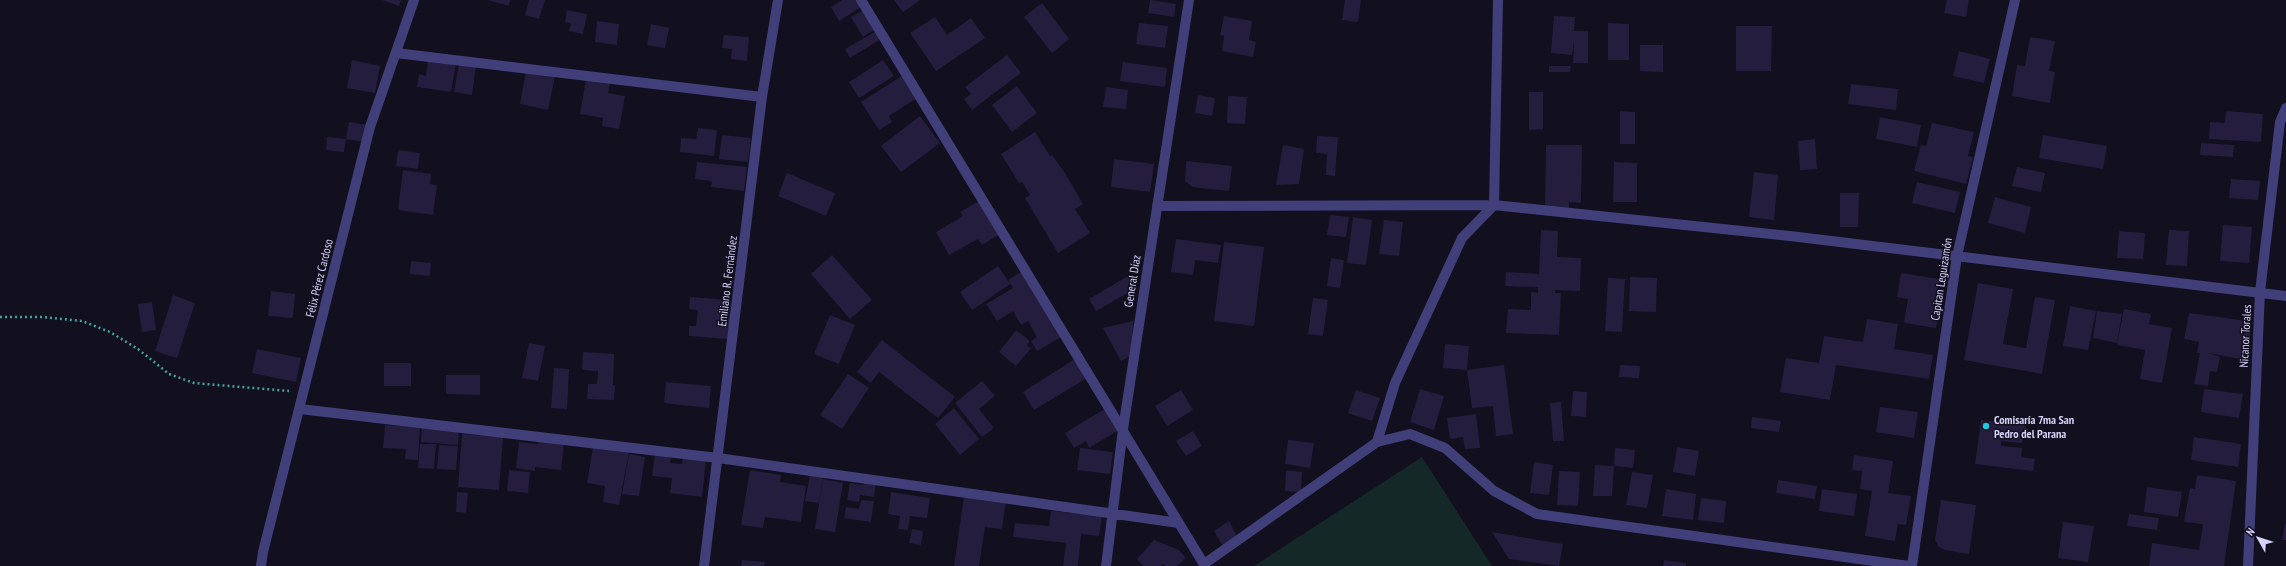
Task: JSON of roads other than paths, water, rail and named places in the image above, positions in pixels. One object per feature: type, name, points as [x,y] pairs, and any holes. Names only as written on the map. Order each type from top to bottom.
[{"type":"street","name":"Félix Pérez Cardoso","points":[[262,566],[262,552],[300,410],[370,127],[414,0]]},
{"type":"street","name":"Emiliano R. Fernández","points":[[704,566],[762,97],[778,0]]},
{"type":"street","points":[[861,0],[1205,565],[1377,442],[1410,434],[1445,448],[1494,491],[1537,514],[1910,566]]},
{"type":"street","name":"General Díaz","points":[[1106,566],[1123,429],[1189,0]]},
{"type":"street","points":[[1377,442],[1395,383],[1462,238],[1494,205],[1498,0]]},
{"type":"street","name":"Capitan Leguizamón","points":[[1910,566],[1957,256],[2015,0]]},
{"type":"street","points":[[396,53],[762,97]]},
{"type":"street","name":"Nicanor Torales","points":[[2248,566],[2260,292],[2280,122],[2286,108]]},
{"type":"street","points":[[1157,206],[1494,205],[1957,256],[2286,296]]},
{"type":"street","points":[[300,410],[718,458],[1179,523]]},
{"type":"place","name":"Comisaría 7ma San Pedro del Parana","points":[[1986,426]]}]
